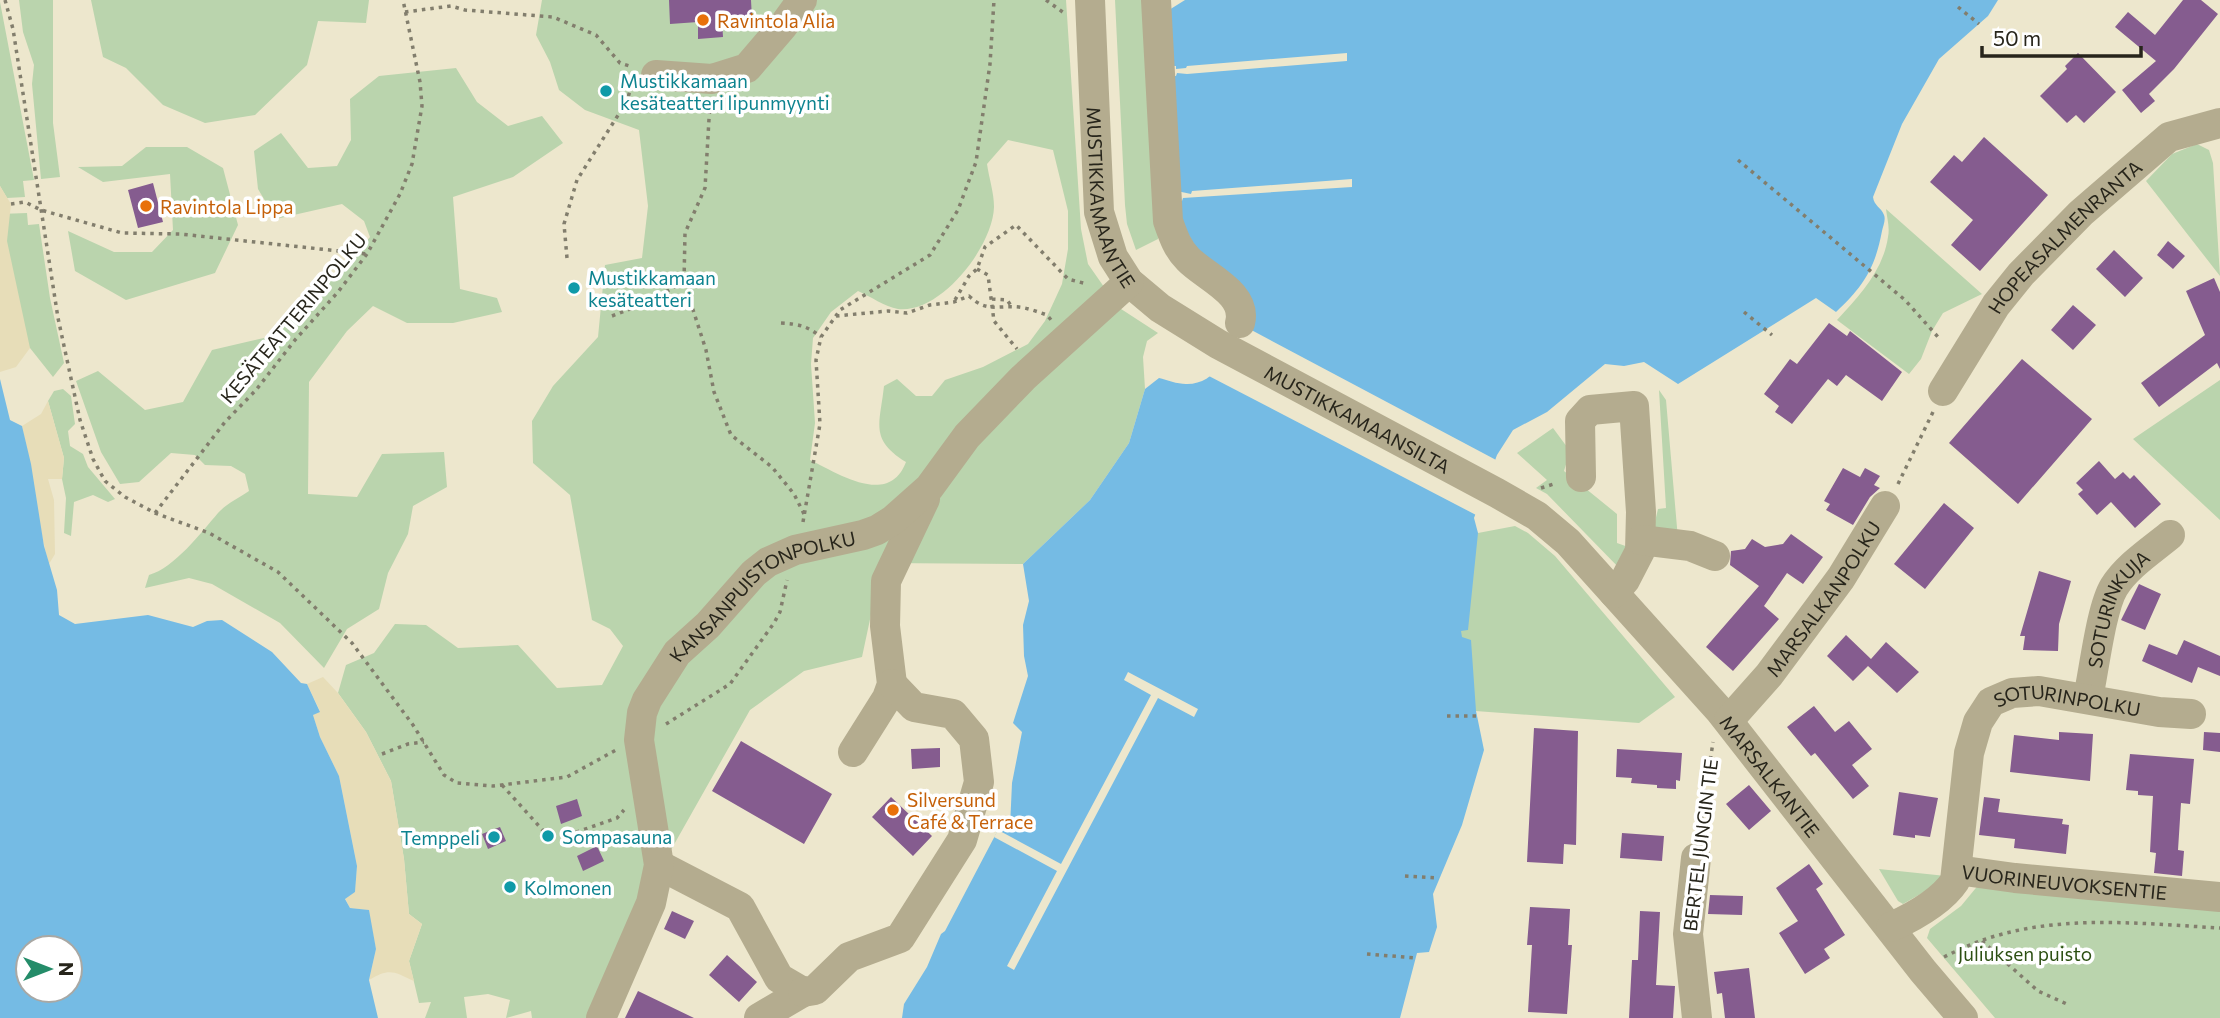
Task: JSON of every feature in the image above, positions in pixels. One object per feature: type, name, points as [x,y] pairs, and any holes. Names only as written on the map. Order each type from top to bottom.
[{"type":"street","points":[[646,71],[712,79],[747,68],[802,0]]},
{"type":"street","points":[[1156,0],[1168,221],[1175,241],[1186,257],[1237,300],[1242,312],[1240,323]]},
{"type":"street","name":"MUSTIKKAMAANTIE","points":[[1081,9],[1099,212],[1122,289],[1160,308],[1218,344]]},
{"type":"street","name":"HOPEASALMENRANTA","points":[[1943,391],[1996,305],[2021,274],[2081,212],[2169,137],[2220,123]]},
{"type":"street","name":"KANSANPUISTONPOLKU","points":[[601,1018],[651,903],[659,865],[639,740],[642,713],[647,700],[677,653],[708,625],[754,573],[768,562],[795,550],[877,530],[893,520],[929,488],[967,436],[1038,364],[1122,289]]},
{"type":"street","name":"MUSTIKKAMAANSILTA","points":[[1218,344],[1497,493],[1537,516],[1569,542]]},
{"type":"street","points":[[1581,477],[1580,421],[1590,410],[1634,406],[1640,481],[1640,551],[1625,580],[1614,593]]},
{"type":"street","points":[[853,752],[887,698],[892,684],[886,626],[886,581],[923,506],[929,488]]},
{"type":"street","name":"MARSALKANPOLKU","points":[[1729,720],[1769,675],[1833,589],[1885,506]]},
{"type":"street","name":"SOTURINKUJA","points":[[2088,698],[2107,603],[2114,587],[2170,535]]},
{"type":"street","points":[[1641,540],[1690,547],[1715,556]]},
{"type":"street","name":"MARSALKANTIE","points":[[1569,542],[1729,720],[1891,928],[1955,1015]]},
{"type":"street","points":[[759,1018],[803,992],[815,990],[849,957],[900,938],[962,840],[979,782],[974,739],[953,714],[914,707],[892,684]]},
{"type":"street","name":"SOTURINPOLKU","points":[[1957,870],[1969,752],[1978,722],[1992,702],[2012,693],[2039,691],[2131,708],[2190,714]]},
{"type":"street","name":"BERTEL JUNGIN TIE","points":[[1696,858],[1688,934],[1697,1018]]},
{"type":"street","points":[[659,865],[740,907],[779,978],[803,992]]},
{"type":"street","name":"VUORINEUVOKSENTIE","points":[[1891,928],[1923,910],[1951,887],[1957,870],[2220,897]]},
{"type":"path","points":[[5,0],[13,29],[58,318],[80,420],[93,459],[105,481],[125,497],[155,513],[209,533],[278,572],[352,643],[424,742],[444,775],[457,783],[502,785],[567,777],[639,740],[730,684],[780,612],[795,550]]},
{"type":"path","name":"KESÄTEATTERINPOLKU","points":[[155,513],[225,422],[256,390],[295,340],[338,292],[367,254],[400,194],[412,164],[422,106],[420,82],[403,0]]},
{"type":"path","points":[[809,491],[820,424],[816,360],[821,337],[840,310],[930,255],[958,210],[976,162],[990,64],[994,0]]},
{"type":"path","points":[[1046,0],[1081,9]]},
{"type":"path","points":[[405,12],[451,6],[465,10],[553,17],[596,35],[620,63],[646,71],[578,180],[564,224],[568,258]]},
{"type":"path","points":[[1958,8],[1979,24]]},
{"type":"path","points":[[712,79],[705,188],[685,233],[684,282],[706,350],[714,392],[731,435],[772,467],[794,494],[804,514]]},
{"type":"path","points":[[1738,160],[1905,300],[1938,337]]},
{"type":"path","points":[[11,204],[26,202],[41,210],[122,233],[180,234],[367,254]]},
{"type":"path","points":[[954,302],[969,276],[977,270],[985,247],[1016,225],[1068,279],[1122,289]]},
{"type":"path","points":[[977,270],[988,275],[994,321],[1014,348],[1027,353],[1038,364]]},
{"type":"path","points":[[612,316],[643,304],[684,282]]},
{"type":"path","points":[[834,316],[888,311],[907,313],[969,296],[979,305],[1012,307],[1048,315],[1065,339]]},
{"type":"path","points":[[992,299],[1007,300],[1012,307]]},
{"type":"path","points":[[1744,312],[1772,335]]},
{"type":"path","points":[[781,323],[800,324],[821,337]]},
{"type":"path","name":"MARSALKANPOLKU","points":[[1885,506],[1943,391]]},
{"type":"path","points":[[1447,716],[1478,716]]},
{"type":"path","name":"BERTEL JUNGIN TIE","points":[[1696,858],[1714,734],[1729,720]]},
{"type":"path","points":[[382,754],[408,744],[424,742]]},
{"type":"path","points":[[568,835],[617,818],[645,784]]},
{"type":"path","points":[[502,785],[548,836]]},
{"type":"path","points":[[1405,876],[1439,878]]},
{"type":"path","points":[[1923,971],[1937,960],[1982,941],[2016,931],[2114,922],[2220,928]]},
{"type":"path","points":[[1982,941],[2038,991],[2069,1005]]},
{"type":"path","points":[[1367,954],[1416,958]]},
{"type":"green space","points":[[19,0],[53,0],[53,123],[60,177],[41,179],[32,84],[34,65],[23,32]]},
{"type":"green space","points":[[91,0],[369,0],[366,23],[318,21],[307,65],[255,115],[205,123],[163,105],[126,68],[103,57]]},
{"type":"green space","points":[[542,0],[1066,0],[1081,229],[1088,264],[1118,307],[1158,333],[1147,341],[1143,357],[1145,389],[1129,443],[1090,500],[1023,564],[882,563],[862,657],[804,671],[750,710],[654,880],[597,1018],[532,1018],[531,1011],[506,1018],[510,1000],[488,994],[464,997],[467,1018],[425,1018],[431,1002],[419,1003],[409,961],[422,924],[409,914],[404,859],[391,781],[366,732],[338,693],[346,665],[374,653],[395,624],[426,625],[458,648],[518,645],[557,688],[602,685],[623,646],[610,629],[592,620],[570,495],[533,463],[532,421],[553,386],[598,337],[605,265],[642,258],[648,206],[639,130],[585,110],[559,90],[550,62],[536,35]],"holes":[[[1008,140],[1053,150],[1068,211],[1068,249],[1062,284],[1045,321],[1028,344],[983,367],[945,380],[932,396],[916,396],[897,379],[884,386],[879,421],[882,438],[886,446],[906,462],[898,475],[888,483],[862,483],[810,460],[815,423],[811,364],[813,338],[831,312],[858,291],[898,309],[914,308],[931,301],[962,274],[985,240],[994,207],[987,164]]]},
{"type":"green space","points":[[1115,0],[1149,0],[1158,239],[1136,250],[1127,224],[1125,205]]},
{"type":"green space","points":[[0,2],[34,180],[23,181],[25,197],[7,198],[0,186]]},
{"type":"green space","points":[[456,68],[477,102],[508,126],[542,116],[563,143],[513,177],[453,197],[460,289],[497,298],[502,312],[453,323],[407,323],[373,306],[347,331],[309,382],[308,494],[357,497],[382,454],[444,452],[447,487],[413,506],[408,534],[388,573],[379,609],[347,629],[324,668],[280,623],[212,584],[189,578],[145,588],[149,575],[177,558],[221,510],[249,491],[245,474],[231,466],[205,465],[195,455],[171,453],[139,482],[120,484],[101,452],[76,381],[98,371],[145,410],[183,402],[212,350],[281,334],[291,310],[336,277],[370,237],[364,221],[342,204],[276,219],[258,189],[254,151],[281,133],[308,168],[337,166],[351,140],[350,99],[379,76]]},
{"type":"green space","points":[[2197,144],[2209,150],[2213,163],[2220,276],[2146,181],[2172,154]]},
{"type":"green space","points":[[146,147],[187,147],[223,168],[238,225],[215,273],[126,300],[75,271],[68,231],[114,252],[152,252],[173,230],[170,174],[103,182],[78,167],[122,166]]},
{"type":"green space","points":[[1886,209],[1982,294],[1943,313],[1932,331],[1921,359],[1909,374],[1837,320],[1869,282],[1881,261],[1889,234]]},
{"type":"green space","points":[[27,213],[28,225],[39,224],[50,298],[64,363],[53,377],[30,348],[20,341],[0,214]]},
{"type":"green space","points":[[2220,380],[2220,520],[2133,439]]},
{"type":"green space","points":[[63,389],[71,396],[75,424],[68,431],[70,446],[83,454],[88,467],[115,499],[108,502],[93,495],[74,502],[71,536],[64,533],[64,458],[48,401],[54,391]]},
{"type":"green space","points":[[1659,390],[1666,400],[1678,539],[1653,530],[1658,509],[1666,508]]},
{"type":"green space","points":[[1553,428],[1570,451],[1564,471],[1617,514],[1617,543],[1631,548],[1623,572],[1547,494],[1536,488],[1547,480],[1517,453]]},
{"type":"green space","points":[[1515,526],[1528,533],[1555,556],[1675,697],[1639,723],[1462,710],[1454,629],[1470,528],[1478,533]]},
{"type":"green space","points":[[1879,869],[1946,876],[1945,880],[1903,904],[1898,901]]},
{"type":"green space","name":"Juliuksen puisto","points":[[1980,883],[2220,906],[2220,1018],[1995,1018],[1927,938],[1930,929],[1961,906]]},
{"type":"sand","points":[[0,186],[11,204],[7,241],[30,348],[16,367],[0,372]]},
{"type":"sand","points":[[48,401],[64,458],[62,479],[48,479],[54,500],[55,554],[49,564],[22,426],[41,414]]},
{"type":"sand","points":[[323,677],[366,732],[391,781],[404,859],[409,914],[422,924],[409,961],[414,981],[391,972],[369,980],[376,949],[368,910],[350,908],[345,898],[355,892],[357,866],[339,776],[320,737],[313,715],[320,711],[307,684]]},
{"type":"water","points":[[1185,0],[1998,0],[1988,16],[1939,59],[1902,124],[1873,197],[1885,219],[1876,256],[1861,285],[1836,312],[1816,298],[1678,384],[1644,362],[1624,366],[1605,364],[1547,412],[1513,430],[1497,455],[1474,518],[1478,533],[1468,630],[1461,631],[1462,637],[1471,640],[1476,711],[1484,750],[1462,825],[1433,894],[1437,927],[1429,952],[1417,953],[1400,1018],[902,1018],[904,1004],[927,967],[941,934],[998,830],[1006,831],[1010,827],[1012,783],[1022,732],[1013,723],[1028,676],[1023,625],[1029,601],[1023,564],[1090,500],[1129,443],[1145,389],[1159,378],[1186,384],[1206,379],[1221,366],[1244,330],[1180,220],[1169,10]]},
{"type":"water","points":[[0,379],[10,420],[22,426],[44,546],[57,590],[59,615],[75,624],[148,615],[193,627],[207,621],[222,620],[272,652],[301,683],[307,684],[320,712],[313,715],[320,737],[339,776],[357,866],[355,892],[345,899],[350,908],[369,910],[376,949],[369,980],[378,1018],[0,1018]]},
{"type":"pier","points":[[1347,53],[1347,61],[1177,73],[1172,76],[1172,66],[1176,66],[1176,69]]},
{"type":"pier","points":[[1352,179],[1352,187],[1183,198],[1182,201],[1177,201],[1177,191],[1191,194],[1192,191]]},
{"type":"pier","points":[[1242,325],[1498,461],[1478,516],[1205,374],[1216,368]]},
{"type":"pier","points":[[1128,672],[1198,709],[1194,717],[1158,698],[1014,970],[1007,966],[1057,871],[994,837],[998,830],[1061,864],[1151,695],[1124,680]]},
{"type":"building","name":"Ravintola Alia","points":[[669,0],[751,0],[752,19],[722,21],[723,37],[698,39],[698,22],[670,24]]},
{"type":"building","points":[[2183,0],[2201,0],[2218,14],[2174,69],[2149,94],[2155,101],[2141,113],[2122,90],[2156,61],[2115,27],[2128,12],[2155,35]]},
{"type":"building","points":[[2078,53],[2116,92],[2084,123],[2076,115],[2067,123],[2040,96],[2067,69],[2065,66]]},
{"type":"building","points":[[1984,137],[2048,195],[1980,271],[1951,245],[1973,220],[1930,182],[1954,155],[1962,162]]},
{"type":"building","name":"Ravintola Lippa","points":[[153,183],[163,222],[138,228],[128,190]]},
{"type":"building","points":[[2168,241],[2185,256],[2173,269],[2157,255]]},
{"type":"building","points":[[2114,250],[2143,278],[2125,297],[2096,269]]},
{"type":"building","points":[[2214,278],[2220,292],[2220,369],[2217,363],[2159,407],[2141,383],[2205,335],[2186,291]]},
{"type":"building","points":[[2073,305],[2096,325],[2073,350],[2051,330]]},
{"type":"building","points":[[1829,323],[1847,336],[1850,331],[1902,372],[1882,401],[1846,375],[1837,386],[1828,379],[1792,424],[1775,412],[1779,406],[1764,394],[1790,359],[1797,364]]},
{"type":"building","points":[[2022,359],[2092,419],[2018,504],[1949,443]]},
{"type":"building","points":[[2099,461],[2115,479],[2123,472],[2130,479],[2134,475],[2161,504],[2135,528],[2111,502],[2097,515],[2078,494],[2083,490],[2076,483]]},
{"type":"building","points":[[1843,468],[1860,477],[1865,468],[1880,476],[1874,485],[1880,488],[1870,497],[1853,525],[1826,510],[1830,504],[1824,501]]},
{"type":"building","points":[[1944,503],[1974,528],[1925,589],[1894,564]]},
{"type":"building","points":[[1791,534],[1823,557],[1803,584],[1787,573],[1764,606],[1779,619],[1733,671],[1706,647],[1759,586],[1730,565],[1731,551],[1745,549],[1752,539],[1765,547],[1783,544]]},
{"type":"building","points":[[2039,571],[2071,581],[2059,624],[2058,651],[2023,650],[2025,636],[2020,636]]},
{"type":"building","points":[[2139,584],[2161,594],[2145,630],[2121,620]]},
{"type":"building","points":[[1846,635],[1871,659],[1886,642],[1919,672],[1897,693],[1868,666],[1853,681],[1827,656]]},
{"type":"building","points":[[2184,640],[2220,656],[2220,676],[2198,667],[2192,683],[2142,661],[2149,644],[2177,655]]},
{"type":"building","points":[[1814,706],[1835,732],[1849,721],[1872,749],[1852,765],[1869,786],[1853,799],[1815,753],[1811,756],[1787,727]]},
{"type":"building","points":[[1534,728],[1578,731],[1576,845],[1564,844],[1563,864],[1527,862]]},
{"type":"building","points":[[2059,732],[2093,734],[2090,781],[2010,772],[2014,735],[2059,740]]},
{"type":"building","points":[[2204,732],[2220,733],[2220,752],[2203,750]]},
{"type":"building","points":[[741,741],[832,794],[804,844],[712,791]]},
{"type":"building","points":[[940,748],[940,767],[912,769],[911,749]]},
{"type":"building","points":[[1617,749],[1682,753],[1680,781],[1676,780],[1676,789],[1631,783],[1632,778],[1616,777]]},
{"type":"building","points":[[2130,754],[2194,759],[2190,804],[2181,803],[2178,850],[2184,851],[2182,876],[2154,873],[2156,853],[2150,852],[2153,796],[2138,795],[2138,791],[2126,790]]},
{"type":"building","points":[[1749,785],[1771,811],[1749,830],[1726,804]]},
{"type":"building","points":[[1899,792],[1938,798],[1930,837],[1893,835]]},
{"type":"building","points":[[891,797],[932,836],[913,856],[872,817]]},
{"type":"building","points":[[1984,797],[2000,799],[1998,812],[2063,819],[2062,824],[2069,825],[2066,854],[2014,848],[2015,839],[1979,835]]},
{"type":"building","points":[[577,799],[582,816],[561,824],[556,806]]},
{"type":"building","name":"Temppeli","points":[[500,827],[506,841],[488,849],[482,834]]},
{"type":"building","points":[[1622,833],[1664,836],[1662,861],[1620,858]]},
{"type":"building","points":[[597,846],[604,861],[583,871],[577,856]]},
{"type":"building","points":[[1809,864],[1823,884],[1816,889],[1845,935],[1824,949],[1830,958],[1805,974],[1779,933],[1798,921],[1776,888]]},
{"type":"building","points":[[1710,895],[1743,896],[1742,915],[1708,914]]},
{"type":"building","points":[[1530,907],[1570,909],[1568,945],[1572,945],[1567,1014],[1528,1012],[1532,945],[1527,945]]},
{"type":"building","points":[[672,911],[694,921],[685,939],[664,929]]},
{"type":"building","points":[[1640,911],[1660,912],[1656,985],[1675,986],[1673,1018],[1629,1018],[1632,960],[1638,960]]},
{"type":"building","points":[[727,955],[757,982],[739,1002],[709,975]]},
{"type":"building","points":[[1749,968],[1755,1018],[1725,1018],[1722,993],[1717,994],[1714,972]]},
{"type":"building","points":[[638,991],[694,1018],[625,1018]]},
{"type":"place","name":"Ravintola Alia","points":[[703,20]]},
{"type":"place","name":"Mustikkamaan kesäteatteri lipunmyynti","points":[[606,91]]},
{"type":"place","name":"Ravintola Lippa","points":[[146,206]]},
{"type":"place","name":"Mustikkamaan kesäteatteri","points":[[574,288]]},
{"type":"place","name":"Silversund Café & Terrace","points":[[893,810]]},
{"type":"place","name":"Sompasauna","points":[[548,836]]},
{"type":"place","name":"Temppeli","points":[[494,837]]},
{"type":"place","name":"Kolmonen","points":[[510,887]]}]
